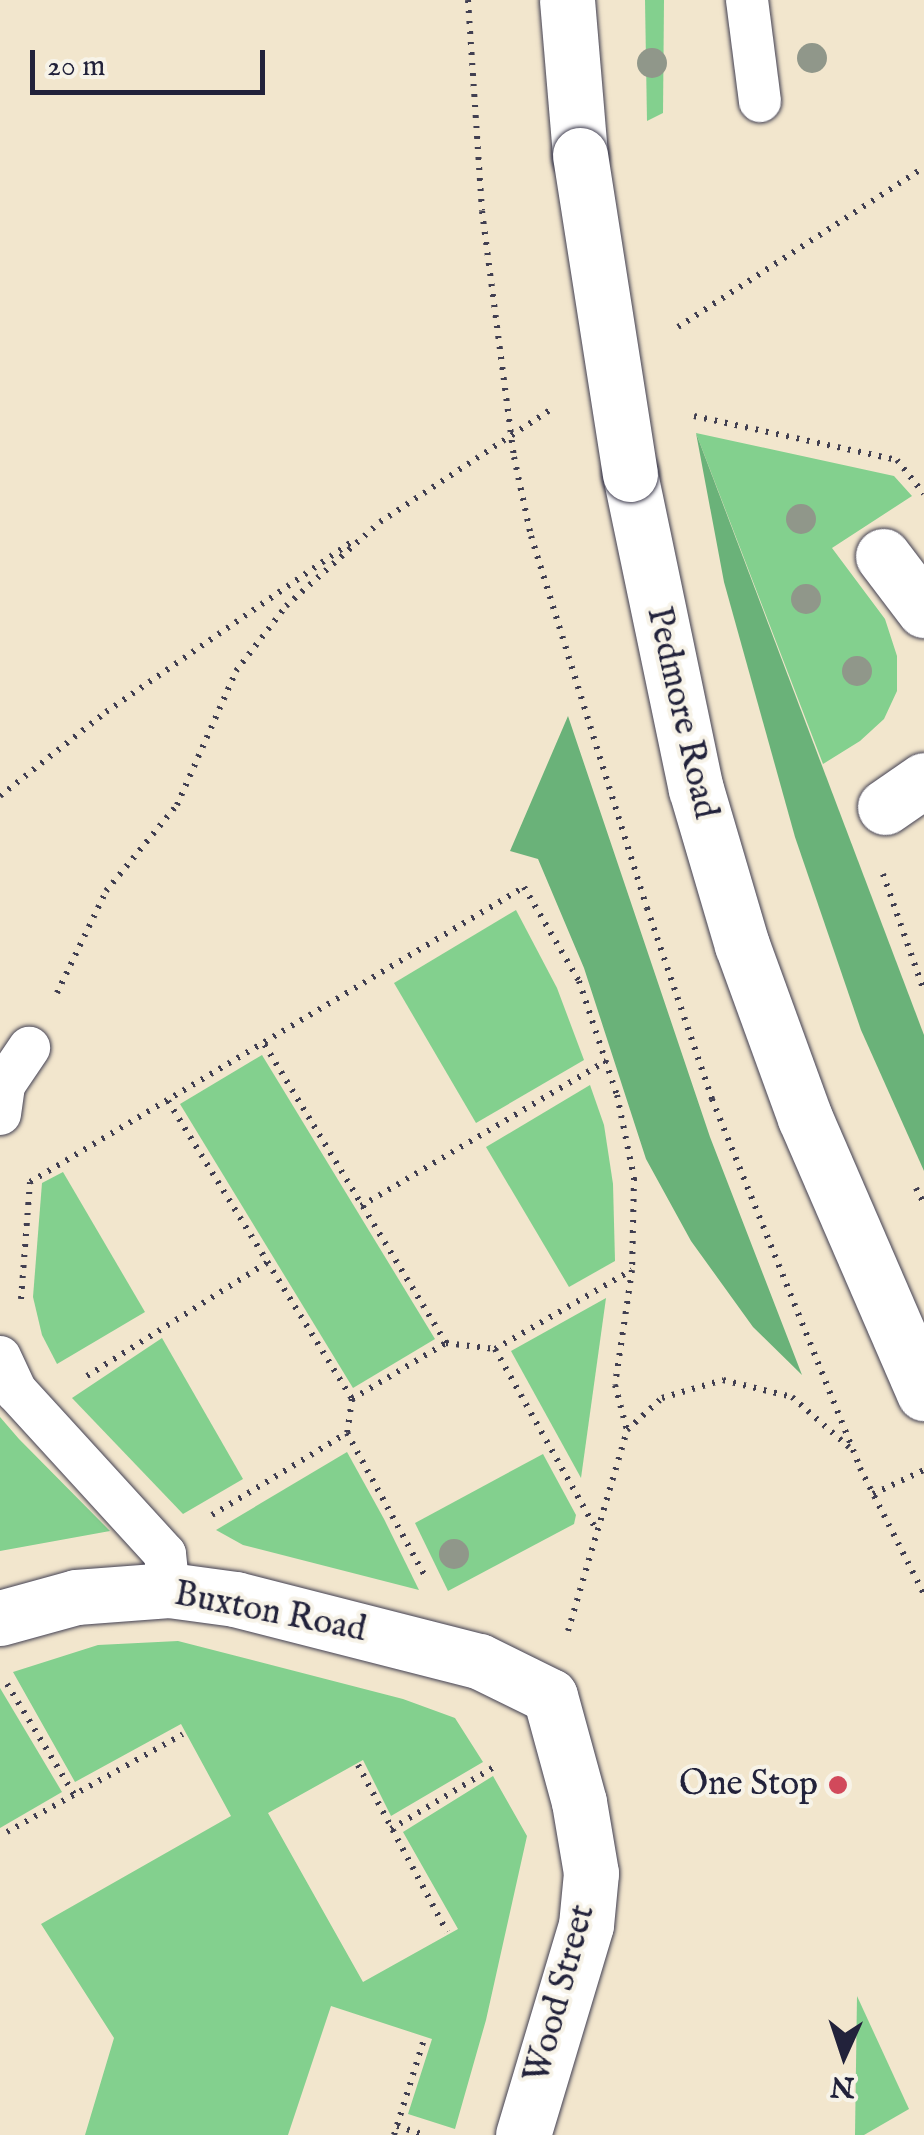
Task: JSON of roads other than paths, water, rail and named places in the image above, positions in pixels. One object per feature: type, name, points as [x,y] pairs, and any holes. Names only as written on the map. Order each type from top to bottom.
[{"type":"main road","name":"Pedmore Road","points":[[567,0],[580,155],[630,474],[696,789],[742,945],[806,1118],[924,1393]]},
{"type":"main road","points":[[884,556],[924,610]]},
{"type":"main road","name":"Buxton Road","points":[[0,1618],[76,1597],[169,1590],[235,1598],[479,1661],[554,1712]]},
{"type":"main road","name":"Wood Street","points":[[524,2135],[586,1925],[591,1873],[579,1802],[554,1712]]},
{"type":"lane","points":[[747,0],[760,101]]},
{"type":"lane","points":[[0,1114],[4,1086],[30,1048]]},
{"type":"lane","points":[[0,1358],[16,1391],[165,1554],[169,1590]]},
{"type":"place","name":"One Stop","points":[[838,1785]]}]
